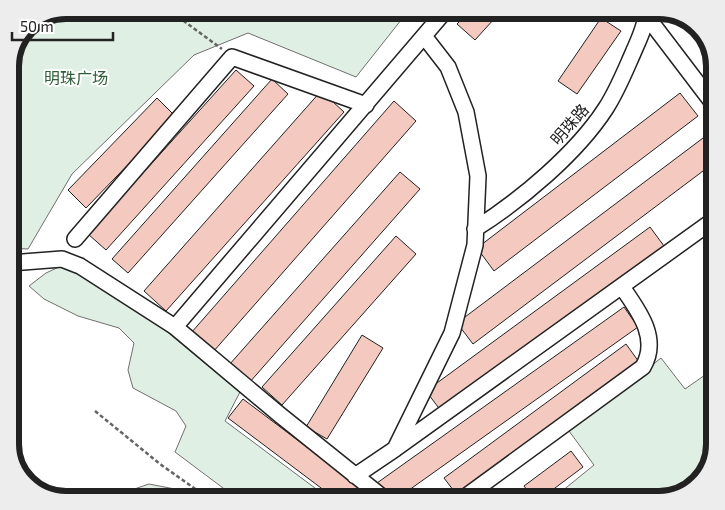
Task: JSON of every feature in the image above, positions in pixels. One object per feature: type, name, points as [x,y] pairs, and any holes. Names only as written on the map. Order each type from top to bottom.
[{"type":"street","points":[[175,327],[366,106],[438,19]]},
{"type":"street","name":"明珠路","points":[[476,229],[534,186],[582,138],[606,108],[628,66],[647,19]]},
{"type":"street","points":[[652,19],[706,94]]},
{"type":"street","points":[[395,449],[452,333],[475,245],[478,176],[466,112],[448,67],[424,36]]},
{"type":"street","points":[[75,239],[232,57],[366,106]]},
{"type":"street","points":[[355,476],[706,226]]},
{"type":"street","points":[[19,262],[62,259],[80,266],[175,327],[374,491]]},
{"type":"street","points":[[473,491],[643,367],[649,353],[650,342],[647,329],[636,306],[622,287]]},
{"type":"path","points":[[182,19],[232,57]]},
{"type":"path","points":[[95,411],[160,464],[198,491]]},
{"type":"green space","name":"明珠广场","points":[[66,19],[402,19],[356,77],[248,33],[194,55],[72,174],[28,249],[19,248],[19,63],[22,48],[27,40],[48,22]]},
{"type":"green space","points":[[78,258],[240,392],[225,421],[319,491],[227,491],[175,452],[186,426],[176,411],[133,388],[128,370],[134,343],[119,328],[78,316],[44,299],[29,286],[46,273]]},
{"type":"green space","points":[[661,358],[685,389],[706,374],[706,444],[704,459],[700,468],[688,481],[671,490],[562,491],[594,465],[569,431]]},
{"type":"green space","points":[[149,484],[185,491],[129,491]]},
{"type":"building","points":[[462,19],[494,19],[475,40],[457,24]]},
{"type":"building","points":[[600,19],[621,31],[577,94],[558,81]]},
{"type":"building","points":[[236,70],[254,86],[106,250],[88,234]]},
{"type":"building","points":[[272,79],[288,94],[128,273],[112,259]]},
{"type":"building","points":[[321,91],[344,112],[166,311],[144,291]]},
{"type":"building","points":[[680,93],[698,116],[494,271],[477,248]]},
{"type":"building","points":[[157,98],[175,116],[86,208],[68,190]]},
{"type":"building","points":[[394,101],[416,121],[213,352],[191,333]]},
{"type":"building","points":[[706,136],[706,169],[473,344],[457,323]]},
{"type":"building","points":[[400,172],[420,189],[249,383],[229,365]]},
{"type":"building","points":[[650,227],[664,246],[441,411],[426,391]]},
{"type":"building","points":[[396,236],[416,254],[282,405],[262,387]]},
{"type":"building","points":[[624,307],[638,327],[408,491],[383,491],[377,483]]},
{"type":"building","points":[[362,335],[383,348],[327,439],[306,427]]},
{"type":"building","points":[[626,344],[639,362],[462,491],[454,491],[444,478]]},
{"type":"building","points":[[243,399],[365,491],[325,491],[228,418]]},
{"type":"building","points":[[571,451],[583,467],[551,491],[528,491],[524,486]]}]
